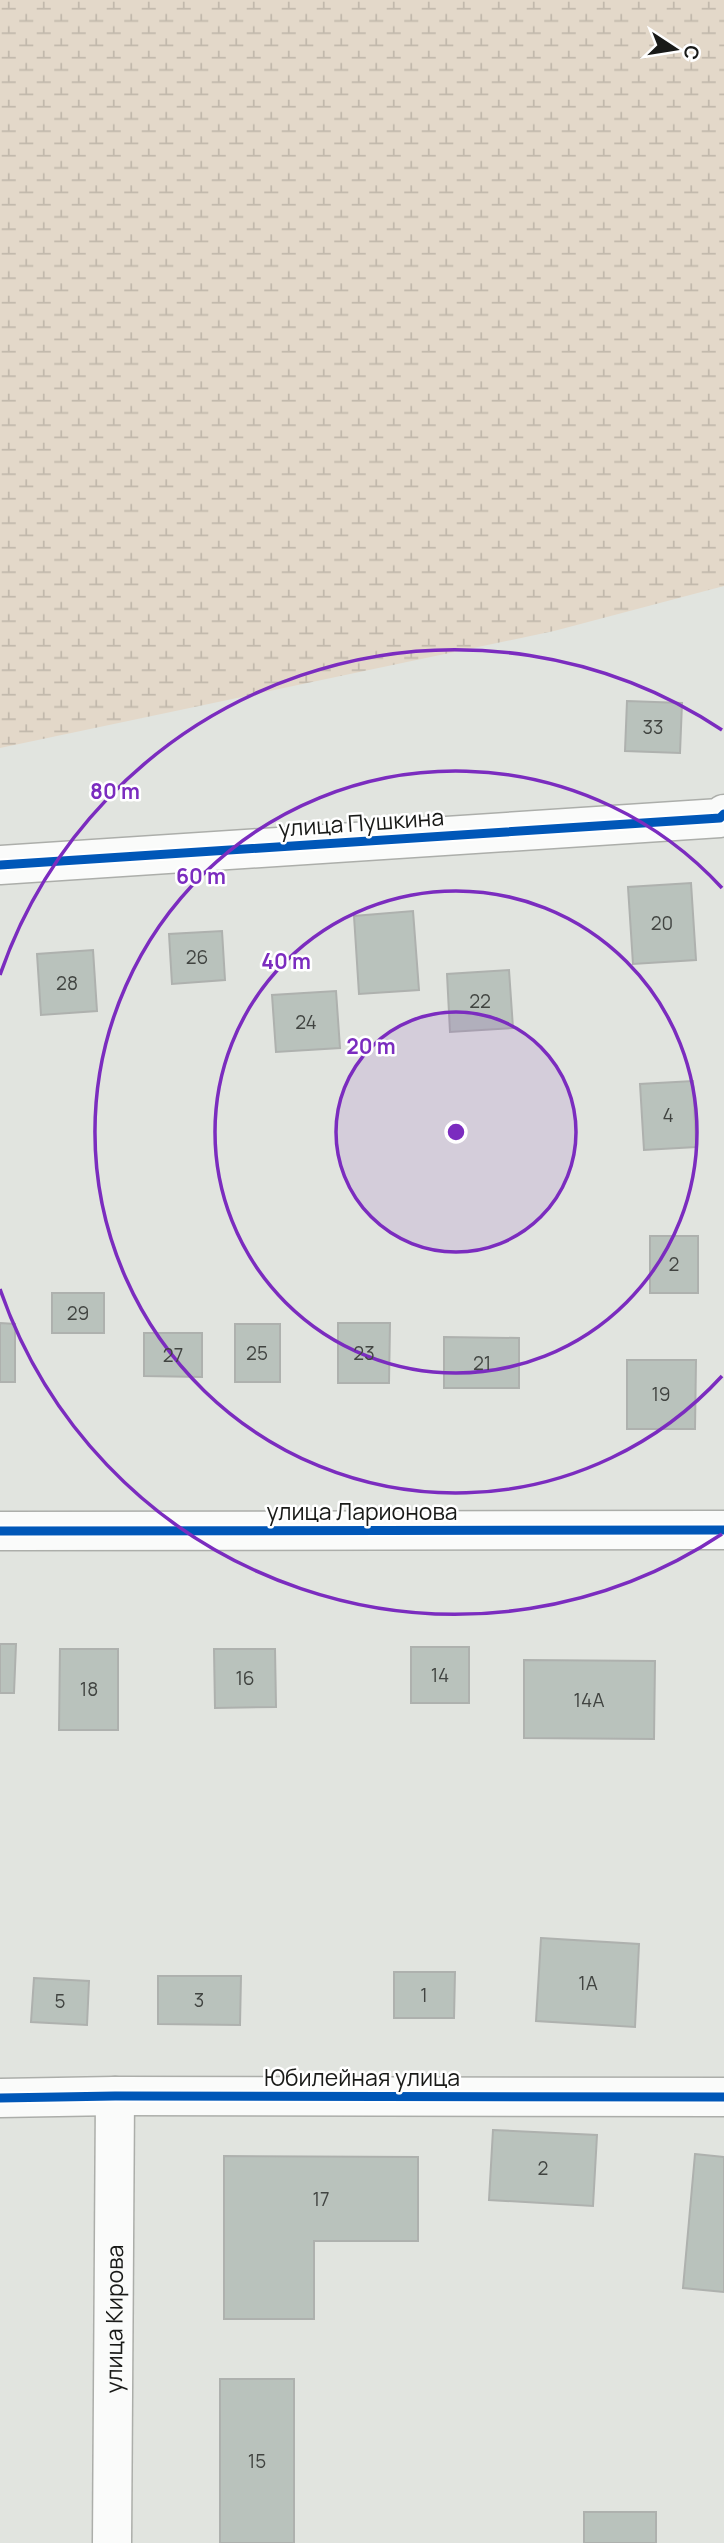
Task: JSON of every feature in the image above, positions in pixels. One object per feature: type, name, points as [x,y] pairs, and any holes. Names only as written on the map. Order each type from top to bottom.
[{"type":"street","name":"улица Пушкина","points":[[0,865],[720,818],[724,814]]},
{"type":"street","name":"улица Ларионова","points":[[0,1531],[724,1530]]},
{"type":"street","name":"улица Кирова","points":[[113,2543],[115,2096]]},
{"type":"street","name":"Юбилейная улица","points":[[0,2098],[724,2097]]},
{"type":"green space","points":[[0,0],[724,0],[724,586],[554,631],[0,748]]},
{"type":"building","points":[[627,701],[682,703],[680,753],[625,751]]},
{"type":"building","points":[[691,883],[696,960],[633,964],[628,887]]},
{"type":"building","points":[[413,911],[419,990],[359,994],[354,916]]},
{"type":"building","points":[[222,931],[225,980],[172,984],[169,934]]},
{"type":"building","points":[[93,950],[97,1011],[41,1015],[37,954]]},
{"type":"building","points":[[509,970],[513,1028],[450,1032],[447,974]]},
{"type":"building","points":[[336,991],[340,1048],[276,1052],[272,995]]},
{"type":"building","points":[[693,1081],[696,1147],[644,1150],[640,1084]]},
{"type":"building","points":[[650,1236],[698,1236],[698,1293],[650,1293]]},
{"type":"building","points":[[52,1293],[104,1293],[104,1333],[52,1333]]},
{"type":"building","points":[[0,1323],[15,1324],[15,1382],[0,1382]]},
{"type":"building","points":[[338,1323],[390,1323],[389,1383],[338,1383]]},
{"type":"building","points":[[235,1324],[280,1324],[280,1382],[235,1382]]},
{"type":"building","points":[[144,1333],[202,1333],[202,1377],[144,1376]]},
{"type":"building","points":[[444,1337],[519,1338],[519,1388],[444,1388]]},
{"type":"building","points":[[627,1360],[696,1360],[695,1429],[627,1429]]},
{"type":"building","points":[[0,1644],[16,1644],[14,1693],[0,1693]]},
{"type":"building","points":[[411,1647],[469,1647],[469,1703],[411,1703]]},
{"type":"building","points":[[60,1649],[118,1649],[118,1730],[59,1730]]},
{"type":"building","points":[[214,1649],[275,1649],[276,1707],[215,1708]]},
{"type":"building","points":[[524,1660],[655,1661],[654,1739],[524,1738]]},
{"type":"building","points":[[541,1938],[639,1944],[635,2027],[536,2021]]},
{"type":"building","points":[[394,1972],[455,1972],[454,2018],[394,2018]]},
{"type":"building","points":[[158,1976],[241,1976],[240,2025],[158,2024]]},
{"type":"building","points":[[34,1978],[89,1981],[87,2025],[31,2022]]},
{"type":"building","points":[[493,2130],[597,2135],[593,2206],[489,2200]]},
{"type":"building","points":[[695,2154],[724,2157],[724,2292],[683,2288]]},
{"type":"building","points":[[224,2156],[418,2157],[418,2241],[314,2241],[314,2319],[224,2319]]},
{"type":"building","points":[[220,2379],[294,2379],[294,2543],[220,2543]]},
{"type":"building","points":[[584,2512],[656,2512],[656,2543],[584,2543]]},
{"type":"cycle path","points":[[0,865],[720,818],[724,814]]},
{"type":"cycle path","points":[[0,1531],[724,1530]]},
{"type":"cycle path","points":[[0,2098],[724,2097]]}]
